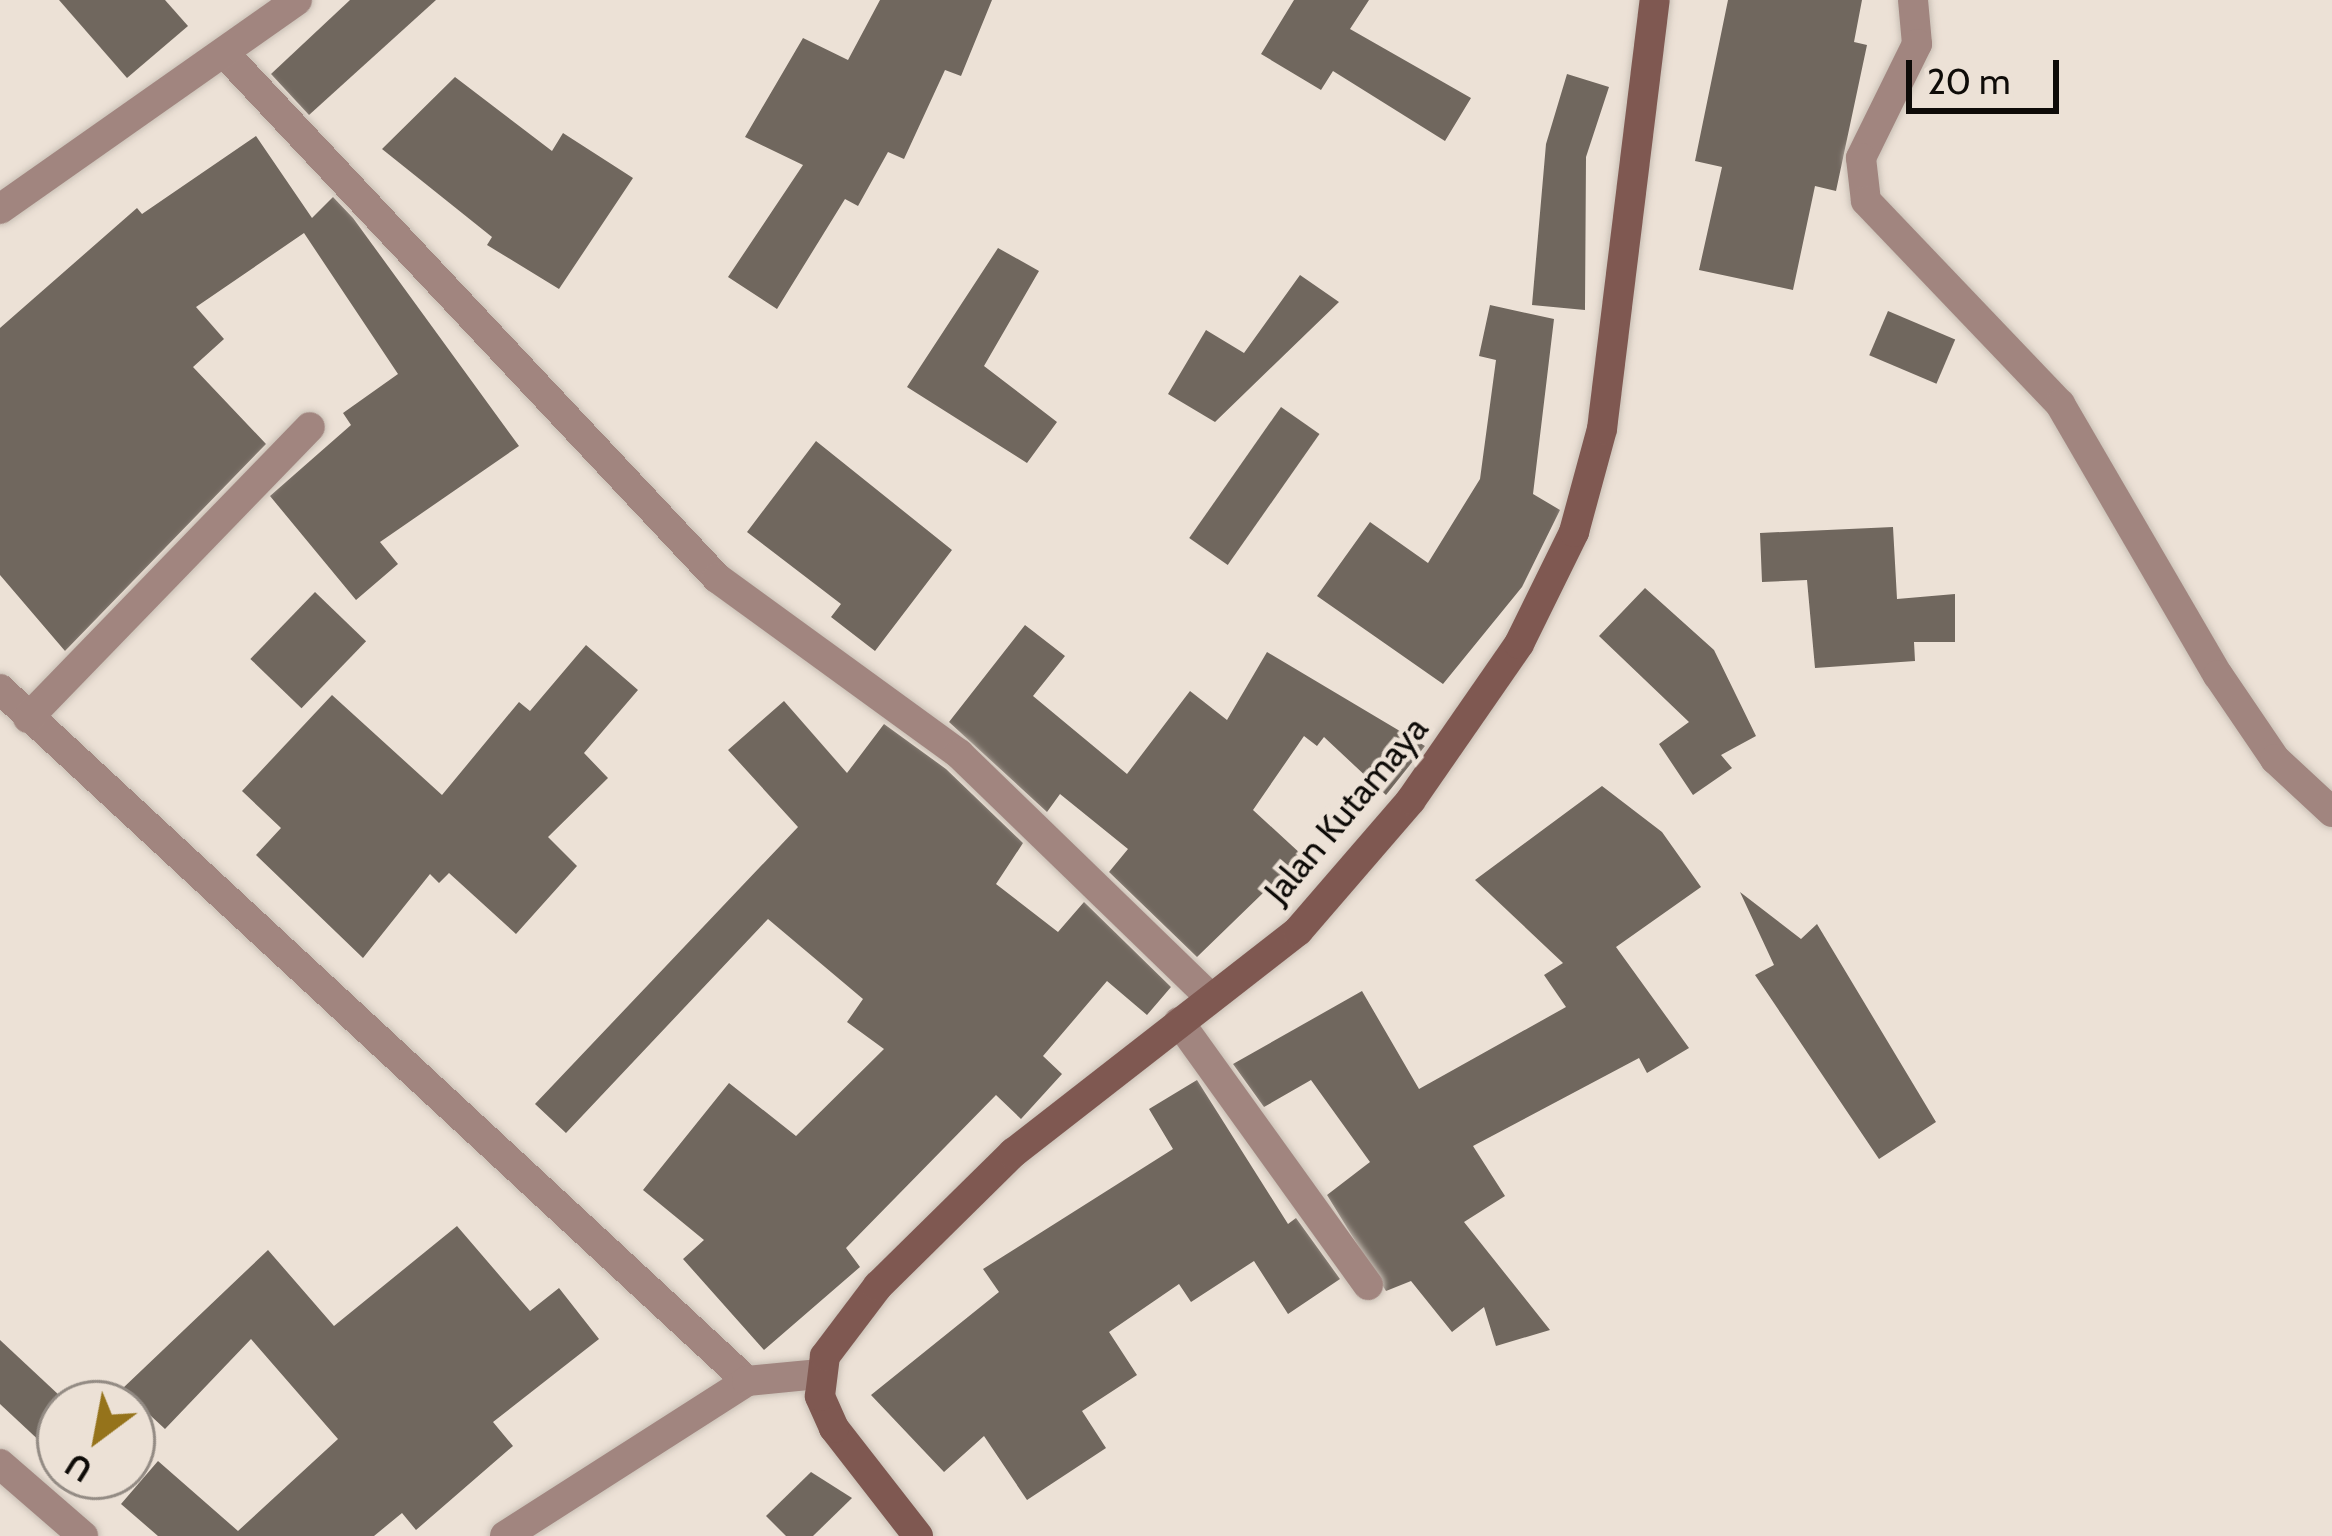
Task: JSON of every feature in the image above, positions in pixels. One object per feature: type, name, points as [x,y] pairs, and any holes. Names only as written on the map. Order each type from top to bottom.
[{"type":"main road","name":"Jalan Kutamaya","points":[[818,1374],[878,1286],[1013,1154],[1298,931],[1411,800],[1519,644],[1574,532],[1602,429],[1655,0]]},
{"type":"main road","points":[[818,1374],[834,1429],[918,1536]]},
{"type":"street","points":[[0,209],[228,57],[297,0]]},
{"type":"street","points":[[1913,0],[1917,44],[1861,158],[1866,201],[2060,404],[2218,675],[2276,759],[2332,812]]},
{"type":"street","points":[[228,57],[717,578],[959,754],[1210,997]]},
{"type":"street","points":[[28,718],[310,427]]},
{"type":"street","points":[[0,688],[747,1381]]},
{"type":"street","points":[[1179,1022],[1368,1285]]},
{"type":"street","points":[[505,1536],[747,1381],[818,1374]]},
{"type":"street","points":[[0,1464],[83,1536]]},
{"type":"building","points":[[59,0],[165,0],[188,26],[127,78]]},
{"type":"building","points":[[350,0],[436,0],[309,115],[271,74]]},
{"type":"building","points":[[880,0],[992,0],[961,76],[945,70],[904,159],[888,152],[858,206],[845,199],[777,309],[728,277],[803,165],[745,137],[803,38],[848,60]]},
{"type":"building","points":[[1294,0],[1369,0],[1350,29],[1471,98],[1445,141],[1333,71],[1321,90],[1261,54]]},
{"type":"building","points":[[1728,0],[1862,0],[1854,42],[1867,45],[1836,191],[1815,186],[1793,290],[1699,270],[1722,167],[1695,161]]},
{"type":"building","points":[[1567,74],[1609,87],[1586,157],[1585,310],[1532,305],[1546,144]]},
{"type":"building","points":[[455,77],[552,151],[563,133],[633,178],[559,289],[487,245],[492,237],[382,149]]},
{"type":"building","points":[[256,136],[312,218],[333,197],[353,218],[519,446],[380,542],[398,564],[356,600],[270,496],[351,425],[343,413],[398,374],[304,233],[196,307],[224,339],[193,367],[266,444],[65,651],[0,575],[0,328],[137,208],[142,214]]},
{"type":"building","points":[[998,248],[1039,271],[984,366],[1057,422],[1027,463],[907,387]]},
{"type":"building","points":[[1300,275],[1339,302],[1215,422],[1168,394],[1206,330],[1244,353]]},
{"type":"building","points":[[1490,305],[1554,319],[1533,494],[1560,510],[1522,587],[1443,684],[1317,596],[1370,522],[1428,563],[1480,479],[1496,360],[1479,356]]},
{"type":"building","points":[[1888,311],[1955,340],[1936,384],[1869,355]]},
{"type":"building","points":[[1281,407],[1320,434],[1228,565],[1189,538]]},
{"type":"building","points":[[816,441],[952,550],[875,651],[831,617],[841,604],[747,532]]},
{"type":"building","points":[[1893,527],[1897,599],[1955,594],[1955,642],[1914,642],[1915,661],[1815,668],[1807,580],[1762,582],[1760,533]]},
{"type":"building","points":[[1645,588],[1714,650],[1756,736],[1721,755],[1732,768],[1693,795],[1659,744],[1689,722],[1599,636]]},
{"type":"building","points":[[315,592],[366,641],[301,708],[250,659]]},
{"type":"building","points":[[1025,625],[1065,656],[1033,696],[1127,774],[1190,691],[1227,720],[1267,652],[1425,746],[1386,795],[1324,737],[1317,746],[1304,736],[1253,810],[1302,855],[1197,957],[1109,872],[1128,849],[1060,794],[1047,812],[949,722]]},
{"type":"building","points":[[586,645],[638,690],[584,753],[608,778],[548,837],[577,866],[516,934],[449,873],[439,883],[430,874],[363,958],[256,855],[281,828],[242,791],[332,695],[442,795],[519,702],[530,711]]},
{"type":"building","points":[[784,701],[847,773],[884,724],[946,769],[1023,843],[996,884],[1058,932],[1084,902],[1171,987],[1147,1015],[1107,981],[1043,1056],[1062,1074],[1021,1119],[996,1095],[846,1248],[860,1267],[764,1350],[683,1259],[704,1240],[643,1190],[729,1083],[796,1136],[884,1049],[847,1022],[863,999],[768,919],[566,1133],[535,1104],[798,827],[728,750]]},
{"type":"building","points":[[1602,786],[1662,832],[1701,887],[1616,947],[1689,1048],[1647,1073],[1639,1058],[1473,1146],[1505,1196],[1464,1222],[1550,1330],[1496,1346],[1484,1307],[1452,1332],[1411,1281],[1386,1291],[1327,1195],[1370,1162],[1311,1080],[1264,1107],[1233,1064],[1362,991],[1419,1089],[1566,1007],[1544,975],[1563,963],[1475,880]]},
{"type":"building","points":[[1740,892],[1801,939],[1817,924],[1936,1122],[1879,1159],[1755,975],[1774,965]]},
{"type":"building","points":[[1197,1080],[1288,1224],[1296,1218],[1340,1279],[1288,1314],[1254,1261],[1191,1302],[1179,1284],[1109,1332],[1137,1375],[1082,1411],[1106,1448],[1027,1500],[984,1436],[944,1472],[871,1395],[999,1292],[983,1269],[1173,1149],[1149,1109]]},
{"type":"building","points":[[457,1226],[530,1311],[559,1288],[599,1339],[493,1422],[513,1446],[416,1530],[402,1513],[374,1536],[158,1536],[121,1504],[156,1500],[158,1461],[238,1531],[338,1439],[251,1339],[165,1429],[156,1421],[156,1380],[131,1380],[268,1250],[334,1326]]},
{"type":"building","points":[[0,1340],[43,1380],[36,1380],[36,1438],[0,1404]]},
{"type":"building","points":[[811,1472],[852,1498],[813,1536],[786,1536],[766,1516]]}]
